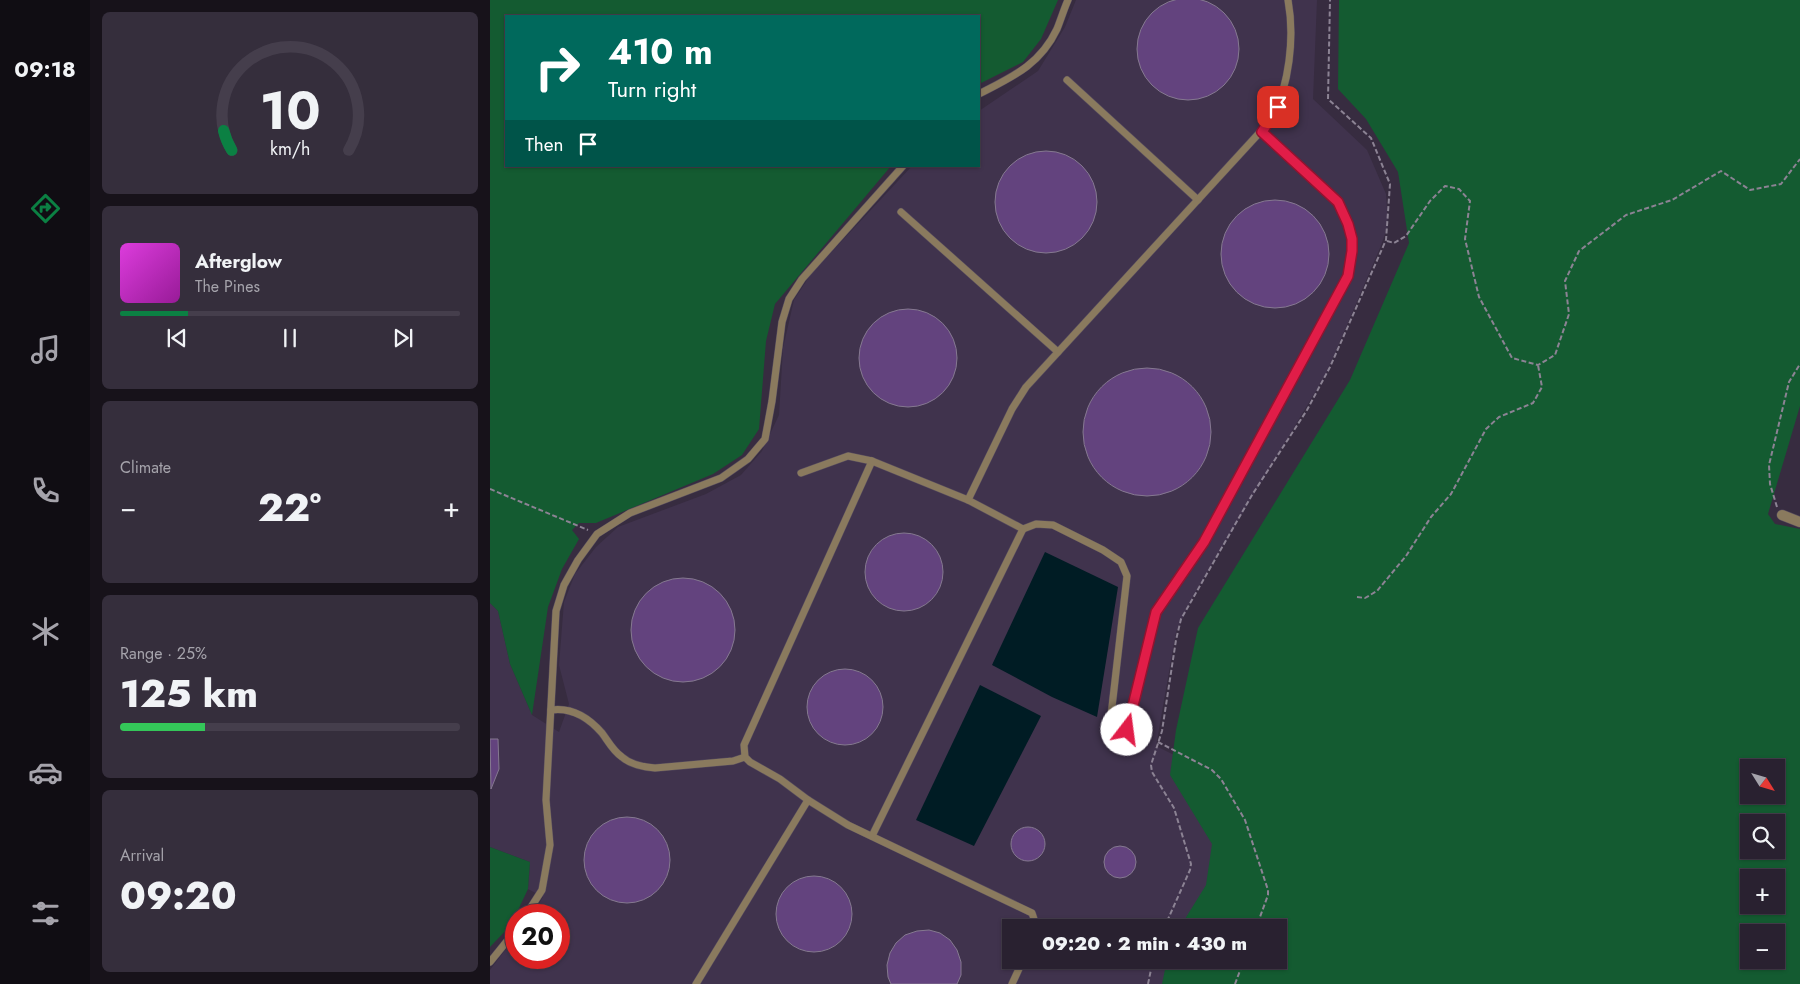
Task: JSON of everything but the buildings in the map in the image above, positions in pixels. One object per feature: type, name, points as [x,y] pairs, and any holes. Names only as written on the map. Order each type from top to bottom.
[{"type":"street","points":[[1782,515],[1800,522]]},
{"type":"lane","points":[[980,93],[1030,66],[1042,53],[1056,30],[1068,0]]},
{"type":"lane","points":[[968,500],[1018,397],[1262,132],[1278,107],[1286,74],[1290,29],[1288,0]]},
{"type":"lane","points":[[1067,80],[1198,200]]},
{"type":"lane","points":[[872,836],[1023,529],[1036,524],[1053,525],[1103,550],[1121,562],[1127,576],[1109,733],[1118,737],[1127,730],[1156,612],[1204,542],[1348,276],[1352,239],[1348,224],[1338,202],[1262,132]]},
{"type":"lane","points":[[533,904],[542,890],[550,845],[546,800],[556,611],[564,585],[578,560],[597,534],[630,513],[721,478],[748,459],[765,439],[782,322],[789,299],[802,279],[902,167]]},
{"type":"lane","points":[[901,212],[1058,352]]},
{"type":"lane","points":[[801,473],[848,456],[872,462],[968,500],[1023,529]]},
{"type":"lane","points":[[872,462],[744,745],[745,757],[848,825],[1032,913],[1034,919]]},
{"type":"lane","points":[[551,710],[561,708],[578,713],[601,732],[621,757],[632,764],[644,767],[655,768],[733,761],[745,757]]},
{"type":"lane","points":[[696,984],[808,800]]},
{"type":"lane","points":[[490,962],[505,944]]},
{"type":"lane","points":[[1012,984],[1019,969]]},
{"type":"path","points":[[1168,919],[1191,864],[1174,808],[1152,772],[1152,758],[1166,711],[1173,656],[1181,619],[1252,495],[1307,410],[1330,367],[1386,240],[1390,184],[1386,174],[1371,138],[1328,99],[1330,0]]},
{"type":"path","points":[[1386,240],[1394,243],[1406,236],[1430,201],[1445,186],[1459,189],[1470,200],[1465,239],[1479,297],[1512,358],[1538,365],[1556,355],[1569,314],[1565,281],[1579,251],[1626,215],[1672,200],[1721,171],[1750,190],[1781,184],[1800,159]]},
{"type":"path","points":[[1782,515],[1770,484],[1769,465],[1789,382],[1800,364]]},
{"type":"path","points":[[1357,597],[1365,598],[1376,591],[1406,556],[1431,516],[1451,494],[1486,429],[1499,417],[1533,403],[1542,387],[1538,365]]},
{"type":"path","points":[[490,488],[597,534]]},
{"type":"path","points":[[1158,742],[1217,774],[1245,820],[1268,890],[1259,919]]},
{"type":"path","points":[[1148,984],[1151,969]]},
{"type":"path","points":[[1235,984],[1241,969]]},
{"type":"shaded area","points":[[1076,0],[1317,0],[1313,99],[1367,150],[1386,194],[1388,226],[1326,374],[1195,593],[1176,632],[1156,746],[1212,774],[1251,919],[1002,919],[1002,969],[1238,969],[1232,984],[490,984],[490,970],[505,950],[505,969],[570,969],[570,904],[539,904],[543,897],[528,889],[530,862],[490,847],[490,603],[498,611],[510,664],[532,715],[559,732],[569,704],[559,665],[564,602],[575,574],[596,547],[618,527],[706,494],[741,475],[762,451],[779,415],[783,348],[794,300],[811,274],[911,167],[980,167],[980,110],[1038,71],[1065,27]]},
{"type":"green space","points":[[490,0],[1058,0],[1041,39],[1023,62],[980,84],[980,15],[505,15],[505,167],[890,167],[775,304],[766,341],[759,429],[742,455],[713,474],[596,523],[579,523],[572,530],[579,539],[562,569],[548,607],[532,715],[510,664],[498,611],[490,603]]},
{"type":"green space","points":[[1339,0],[1800,0],[1800,406],[1768,514],[1775,524],[1800,529],[1800,984],[1162,984],[1165,969],[1287,969],[1287,919],[1185,919],[1206,885],[1212,844],[1170,775],[1176,730],[1198,628],[1350,380],[1409,243],[1398,172],[1366,119],[1338,89]]},
{"type":"green space","points":[[490,847],[530,862],[528,889],[521,904],[505,904],[505,931],[490,947]]},
{"type":"water","points":[[1045,552],[1118,587],[1097,717],[1052,697],[992,665]]},
{"type":"water","points":[[980,685],[1041,716],[974,846],[916,820]]},
{"type":"route","points":[[1127,730],[1156,612],[1204,542],[1343,288],[1351,265],[1352,239],[1348,224],[1338,202],[1262,132],[1278,107]]}]
